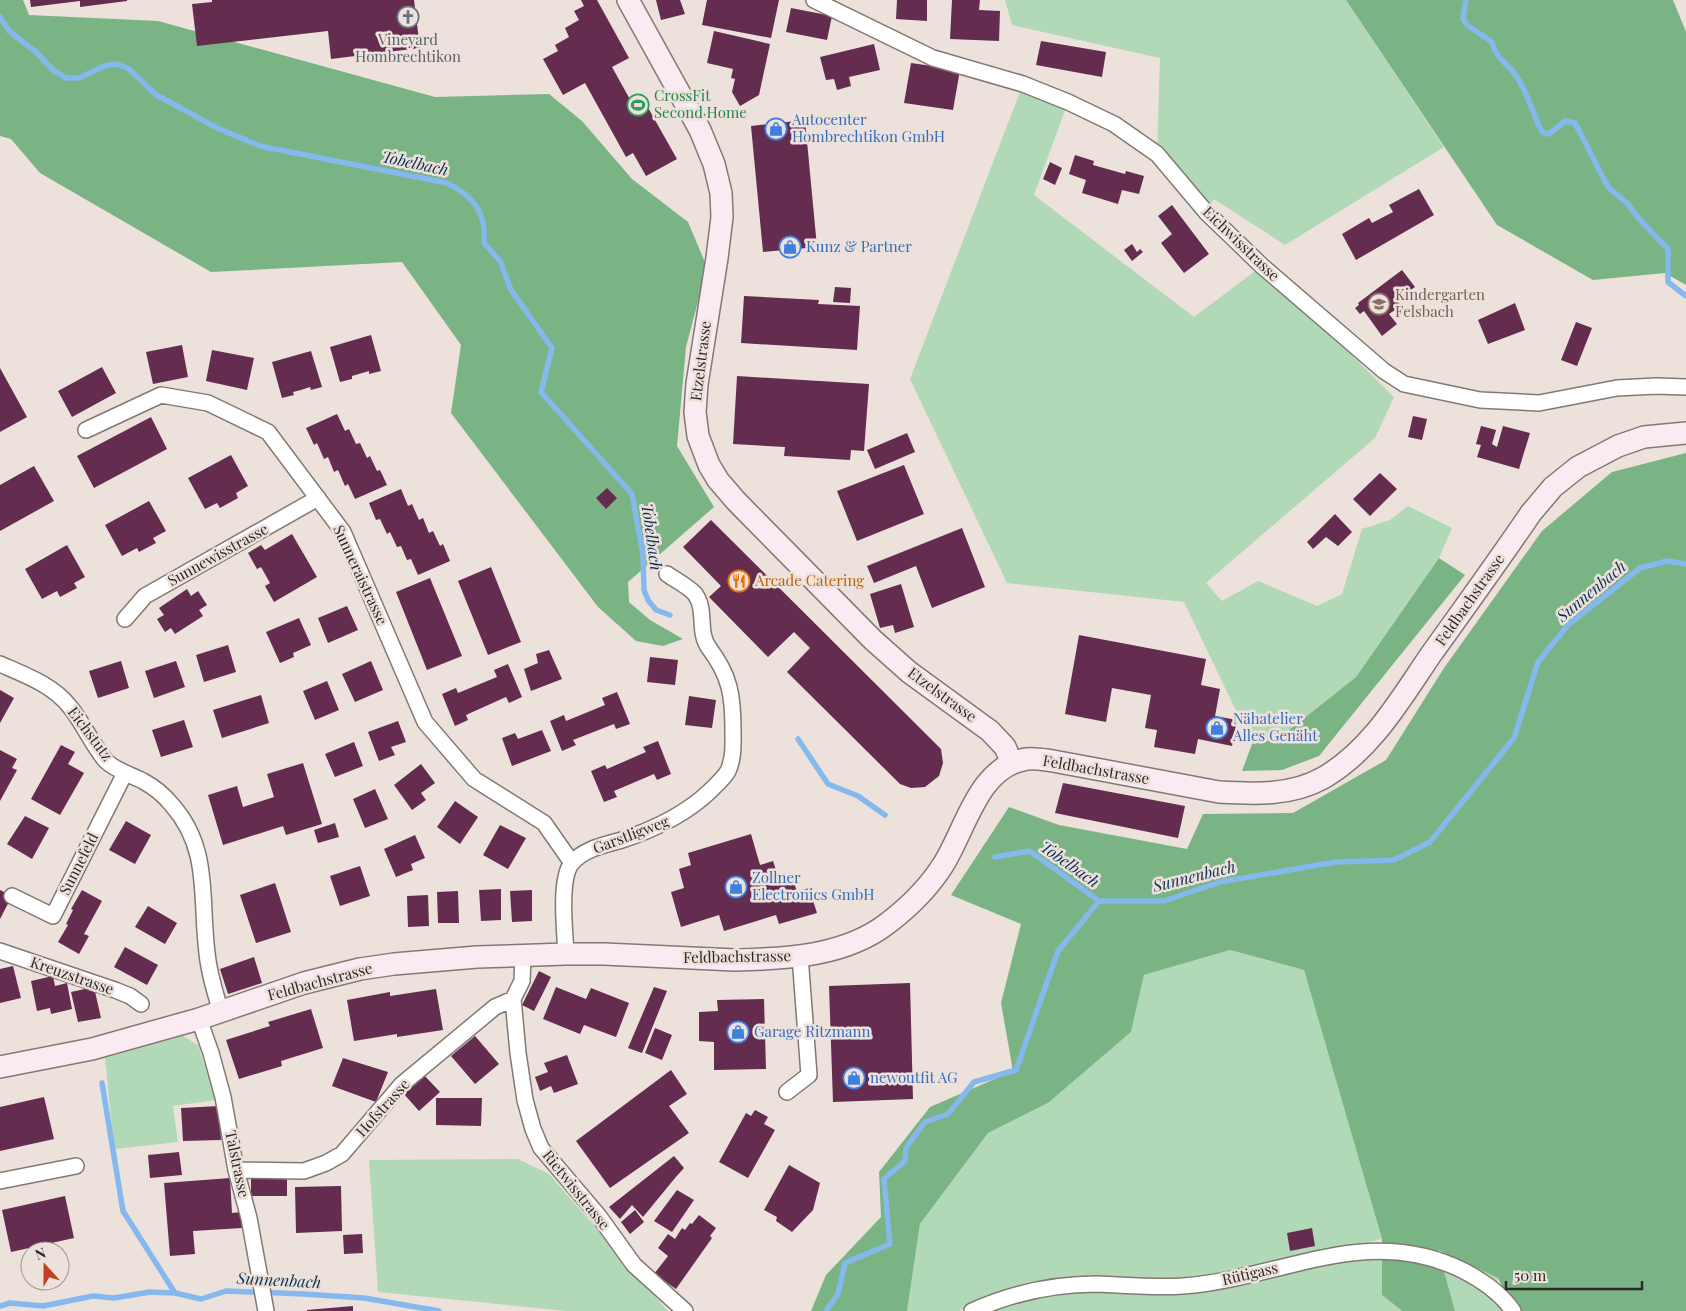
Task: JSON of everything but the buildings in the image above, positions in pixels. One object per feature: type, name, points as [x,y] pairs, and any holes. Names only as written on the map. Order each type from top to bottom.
[{"type":"main road","name":"Etzelstrasse","points":[[628,0],[700,130],[714,164],[721,193],[722,217],[698,374],[696,402],[698,436],[709,465],[718,480],[736,501],[873,640],[908,672],[990,731],[1005,747],[1012,763]]},
{"type":"main road","name":"Feldbachstrasse","points":[[0,1067],[92,1050],[199,1019],[304,983],[360,969],[423,961],[523,955],[604,954],[735,960],[800,956],[848,945],[867,937],[888,924],[908,906],[943,865],[978,794],[987,782],[997,772],[1012,763],[1028,759],[1039,759],[1219,792],[1247,794],[1274,793],[1298,788],[1322,779],[1347,763],[1381,726],[1531,513],[1553,487],[1578,468],[1618,446],[1644,437],[1686,433]]},
{"type":"street","name":"Eichwisstrasse","points":[[814,0],[933,58],[1023,84],[1068,102],[1114,124],[1156,154],[1206,212],[1262,266],[1384,371],[1404,384],[1480,400],[1538,403],[1617,388],[1686,387]]},
{"type":"street","name":"Sunneraistrasse","points":[[86,430],[161,395],[208,402],[268,432],[343,532],[425,722],[474,780],[544,823],[572,863]]},
{"type":"street","name":"Sunnewisstrasse","points":[[125,619],[145,596],[318,498]]},
{"type":"street","name":"Garstligweg","points":[[572,863],[578,857],[594,848],[650,830],[678,816],[694,805],[715,786],[723,778],[730,764],[733,752],[733,704],[727,678],[706,644],[702,628],[702,612],[694,593],[667,574]]},
{"type":"street","name":"Eichstutz","points":[[0,664],[37,681],[59,695],[70,707],[97,750],[108,763],[160,792],[185,823],[200,860],[207,952],[221,1012]]},
{"type":"street","name":"Sunnefeld","points":[[12,896],[53,916],[125,773]]},
{"type":"street","points":[[566,954],[564,883],[572,863]]},
{"type":"street","name":"Kreuzstrasse","points":[[0,951],[115,990],[130,996],[141,1004]]},
{"type":"street","name":"Rietwisstrasse","points":[[523,955],[522,981],[513,999],[518,1053],[525,1100],[532,1129],[541,1148],[598,1215],[634,1265],[685,1311]]},
{"type":"street","points":[[787,1092],[809,1075],[800,956]]},
{"type":"street","name":"Hofstrasse","points":[[236,1170],[304,1171],[326,1164],[342,1154],[401,1085],[495,1007],[513,999]]},
{"type":"street","name":"Talstrasse","points":[[199,1019],[223,1097],[236,1170],[249,1218],[264,1300]]},
{"type":"street","points":[[0,1182],[76,1166]]},
{"type":"street","name":"Rütigass","points":[[972,1311],[1014,1296],[1055,1288],[1090,1284],[1184,1286],[1217,1281],[1309,1261],[1387,1250],[1426,1256],[1471,1275],[1497,1293],[1513,1311]]},
{"type":"green space","points":[[0,0],[23,0],[29,15],[158,21],[435,97],[549,94],[582,121],[632,179],[688,222],[707,267],[686,347],[677,446],[714,507],[628,582],[629,602],[650,620],[683,639],[663,646],[636,641],[598,607],[451,413],[461,345],[402,262],[211,272],[40,173],[11,139],[0,136]]},
{"type":"green space","points":[[1005,0],[1346,0],[1444,147],[1285,245],[1214,199],[1206,212],[1157,154],[1160,58],[1012,25]]},
{"type":"green space","points":[[1346,0],[1673,0],[1686,32],[1686,285],[1665,273],[1593,280],[1497,225]]},
{"type":"green space","points":[[1023,84],[1068,102],[1034,195],[1194,317],[1262,266],[1394,397],[1375,438],[1206,583],[1222,601],[1258,581],[1317,606],[1342,594],[1362,529],[1390,520],[1408,506],[1452,528],[1439,558],[1356,677],[1278,739],[1252,744],[1184,602],[1007,583],[910,379]]},
{"type":"green space","points":[[1686,453],[1686,1311],[1514,1311],[1498,1278],[1438,1250],[1455,1311],[1402,1311],[1382,1295],[1382,1239],[1304,970],[1230,950],[1144,975],[1131,1032],[1048,1103],[988,1133],[920,1224],[907,1311],[811,1311],[826,1275],[881,1217],[879,1172],[930,1107],[1013,1071],[1001,1003],[1021,924],[951,895],[1009,807],[1059,825],[1187,849],[1203,814],[1293,813],[1386,760],[1444,668],[1542,531],[1612,472]]},
{"type":"green space","points":[[1439,558],[1465,575],[1319,756],[1282,770],[1242,771],[1252,744],[1278,739],[1356,677]]},
{"type":"green space","points":[[1230,950],[1304,970],[1382,1239],[1225,1275],[1161,1282],[999,1293],[959,1311],[907,1311],[920,1224],[988,1133],[1048,1103],[1131,1032],[1144,975]]},
{"type":"green space","points":[[183,1036],[198,1045],[216,1100],[173,1106],[178,1142],[114,1149],[105,1058]]},
{"type":"green space","points":[[518,1159],[549,1174],[668,1311],[566,1311],[378,1292],[369,1160]]},
{"type":"green space","points":[[1437,1250],[1498,1278],[1497,1293],[1512,1311],[1455,1311]]},
{"type":"green space","points":[[1382,1256],[1382,1295],[1402,1311],[987,1311],[1016,1299]]},
{"type":"waterway","points":[[1466,0],[1463,19],[1467,25],[1492,42],[1500,59],[1517,77],[1542,132],[1549,134],[1565,121],[1575,123],[1608,187],[1627,203],[1640,220],[1668,249],[1668,282],[1686,296]]},
{"type":"waterway","name":"Tobelbach","points":[[0,17],[9,31],[36,52],[54,71],[66,78],[79,78],[104,66],[117,64],[129,69],[155,94],[217,128],[260,146],[447,183],[465,194],[475,204],[481,216],[484,228],[484,243],[500,261],[511,290],[552,348],[541,392],[632,494],[643,555],[644,590],[648,600],[656,610],[670,615]]},
{"type":"waterway","name":"Sunnenbach","points":[[826,1311],[838,1294],[845,1263],[890,1244],[884,1179],[905,1161],[906,1148],[925,1122],[948,1114],[974,1082],[1016,1070],[1058,951],[1099,901],[1164,901],[1220,882],[1336,862],[1394,860],[1430,842],[1514,738],[1538,662],[1568,625],[1640,568],[1667,561],[1686,564]]},
{"type":"waterway","name":"Tobelbach","points":[[798,739],[828,784],[858,796],[885,815]]},
{"type":"waterway","name":"Tobelbach","points":[[995,857],[1030,851],[1099,901]]},
{"type":"waterway","points":[[102,1083],[123,1211],[175,1293]]},
{"type":"waterway","name":"Sunnenbach","points":[[0,1306],[10,1303],[43,1306],[93,1296],[114,1298],[150,1292],[175,1293],[201,1299],[226,1291],[364,1298],[439,1311]]},
{"type":"place","name":"Vineyard Hombrechtikon","points":[[408,17]]},
{"type":"place","name":"CrossFit Second Home","points":[[638,105]]},
{"type":"place","name":"Autocenter Hombrechtikon GmbH","points":[[776,129]]},
{"type":"place","name":"Kunz & Partner","points":[[790,247]]},
{"type":"place","name":"Kindergarten Felsbach","points":[[1379,304]]},
{"type":"place","name":"Arcade Catering","points":[[739,581]]},
{"type":"place","name":"Nähatelier Alles Genäht","points":[[1217,728]]},
{"type":"place","name":"Zollner Electronics GmbH","points":[[736,887]]},
{"type":"place","name":"Garage Ritzmann","points":[[738,1032]]},
{"type":"place","name":"newoutfit AG","points":[[854,1078]]}]
